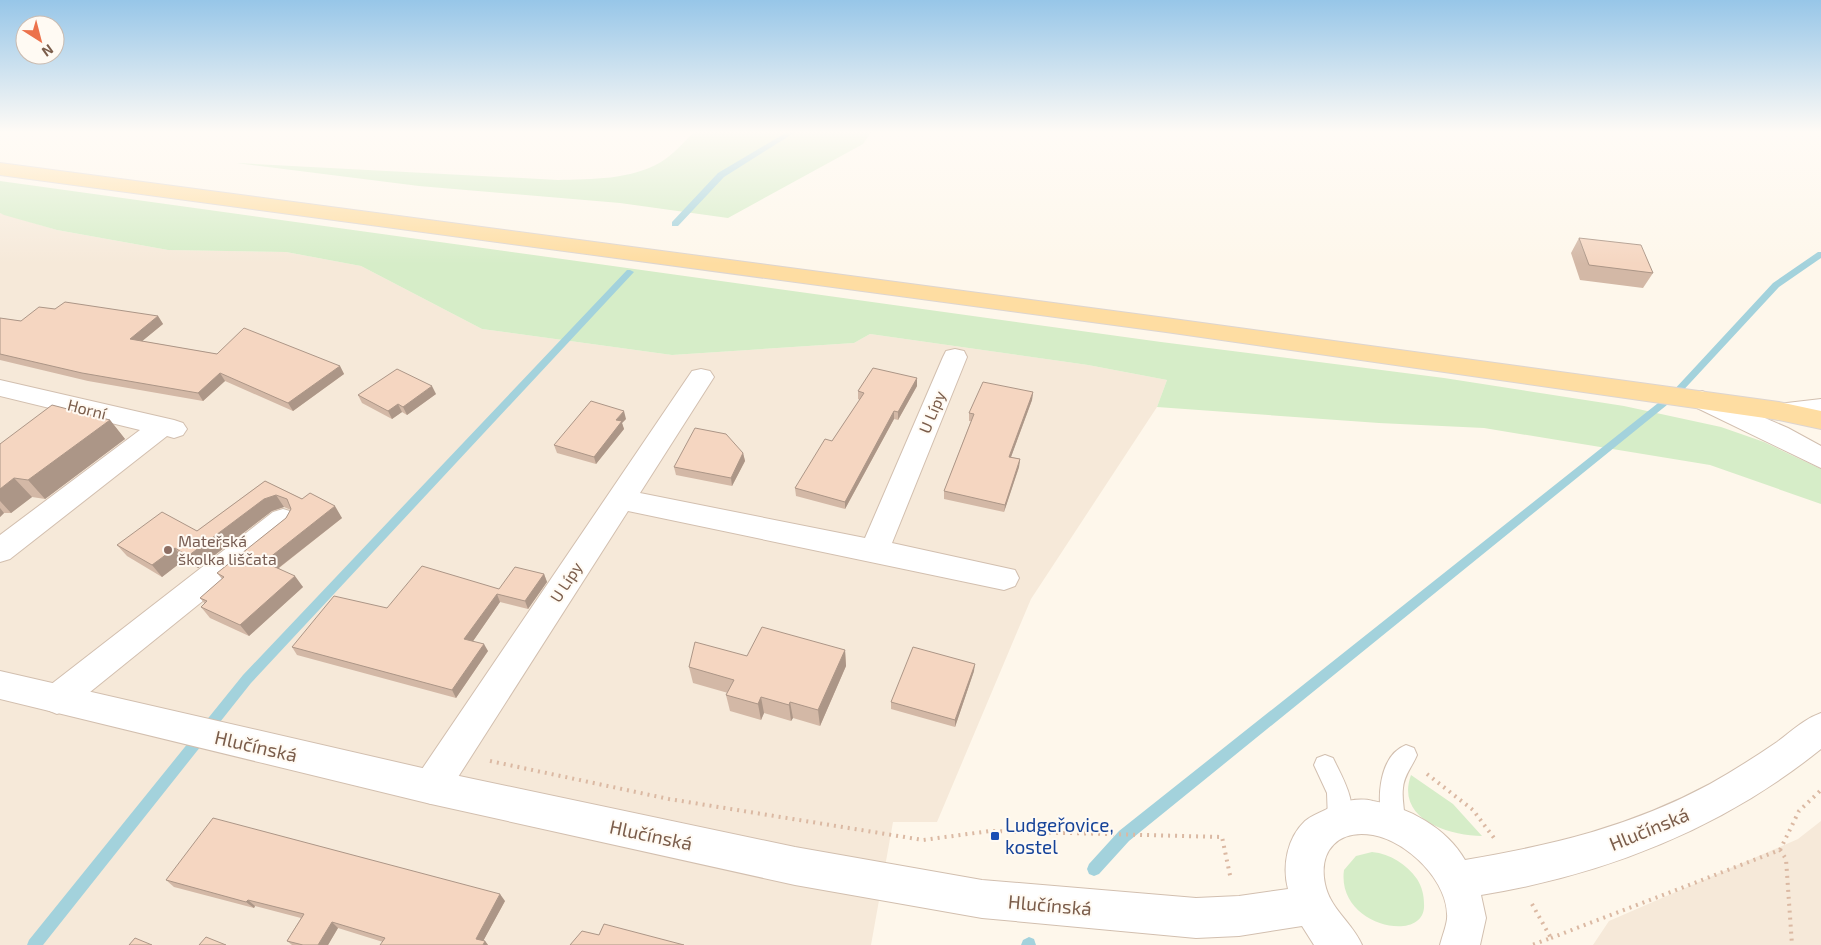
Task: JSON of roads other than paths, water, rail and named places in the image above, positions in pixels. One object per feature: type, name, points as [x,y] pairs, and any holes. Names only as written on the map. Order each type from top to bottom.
[{"type":"main road","points":[[45,175],[1156,324],[1779,411],[1821,420]]},
{"type":"street","name":"U Lípy","points":[[874,552],[955,356]]},
{"type":"street","name":"U Lípy","points":[[431,787],[700,377]]},
{"type":"street","name":"Horní","points":[[0,388],[168,428],[0,552]]},
{"type":"street","points":[[1702,400],[1779,435],[1821,458]]},
{"type":"street","points":[[1779,411],[1821,408]]},
{"type":"street","points":[[620,499],[1004,578]]},
{"type":"street","points":[[57,699],[283,520]]},
{"type":"street","name":"Hlučínská","points":[[0,685],[431,787],[795,866],[982,899],[1196,918],[1239,916],[1311,905]]},
{"type":"street","name":"Hlučínská","points":[[1456,880],[1541,866],[1614,844],[1665,824],[1734,791],[1792,752],[1821,728]]},
{"type":"street","points":[[1342,945],[1321,922],[1311,905],[1305,886],[1304,868],[1306,851],[1314,837],[1326,827],[1340,820],[1357,817],[1375,818],[1413,833],[1430,846],[1445,862],[1456,880],[1466,913],[1466,929],[1460,945]]},
{"type":"lane","points":[[1394,824],[1390,804],[1391,785],[1396,769],[1406,756]]},
{"type":"lane","points":[[1325,765],[1338,792],[1340,820]]},
{"type":"waterway","points":[[675,224],[721,175]]},
{"type":"waterway","points":[[1094,869],[1124,836],[1675,394],[1776,285],[1821,254]]},
{"type":"waterway","points":[[34,945],[247,679],[630,272]]},
{"type":"place","name":"Mateřská školka liščata","points":[[168,550]]},
{"type":"place","name":"Ludgeřovice, kostel","points":[[995,836]]}]
